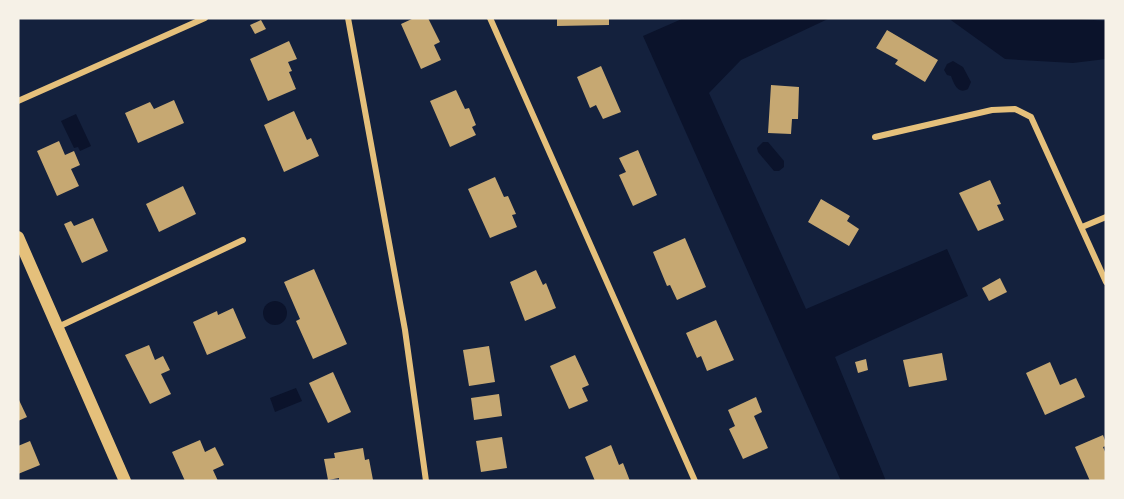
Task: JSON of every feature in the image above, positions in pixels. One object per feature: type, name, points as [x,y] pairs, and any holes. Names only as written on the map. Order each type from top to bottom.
[{"type":"main road","points":[[18,237],[125,481]]},
{"type":"street","points":[[18,101],[205,18]]},
{"type":"street","points":[[348,18],[405,330],[426,481]]},
{"type":"street","points":[[490,18],[695,481]]},
{"type":"street","points":[[875,137],[992,110],[1015,109],[1031,117],[1106,282]]},
{"type":"street","points":[[1082,227],[1106,218]]},
{"type":"street","points":[[58,327],[243,240]]},
{"type":"water","points":[[684,18],[830,18],[741,60],[709,93],[806,309],[947,249],[968,296],[835,357],[886,481],[841,481],[643,36]]},
{"type":"water","points":[[948,18],[1069,18],[1106,21],[1106,59],[1073,63],[1005,59]]},
{"type":"water","points":[[953,61],[963,67],[971,82],[968,89],[959,90],[951,76],[947,75],[944,70],[947,64]]},
{"type":"water","points":[[76,114],[91,146],[80,151],[78,147],[74,148],[61,121]]},
{"type":"water","points":[[763,142],[768,142],[784,161],[784,167],[779,171],[774,171],[758,152],[757,148]]},
{"type":"water","points":[[275,301],[284,304],[287,313],[284,322],[275,325],[266,322],[263,313],[266,304]]},
{"type":"water","points":[[296,388],[302,401],[275,412],[270,398]]},
{"type":"building","points":[[414,18],[428,18],[440,42],[434,45],[441,60],[421,69],[401,24]]},
{"type":"building","points":[[557,18],[609,18],[609,25],[557,26]]},
{"type":"building","points":[[261,20],[266,29],[255,34],[250,25]]},
{"type":"building","points":[[887,30],[938,60],[925,82],[895,64],[898,60],[876,48]]},
{"type":"building","points":[[289,41],[297,59],[288,62],[292,71],[289,72],[296,89],[268,101],[250,59]]},
{"type":"building","points":[[601,66],[621,112],[603,119],[596,105],[590,108],[577,77]]},
{"type":"building","points":[[771,85],[799,87],[798,119],[792,119],[791,134],[768,133]]},
{"type":"building","points":[[456,90],[465,109],[469,108],[476,125],[472,127],[476,135],[450,147],[430,101]]},
{"type":"building","points":[[174,100],[184,123],[138,143],[125,113],[150,102],[154,109]]},
{"type":"building","points":[[294,111],[307,140],[311,138],[319,156],[284,172],[264,125]]},
{"type":"building","points":[[59,141],[65,155],[74,151],[80,165],[71,169],[79,186],[57,196],[37,151]]},
{"type":"building","points":[[638,150],[657,195],[633,206],[619,175],[626,172],[619,158]]},
{"type":"building","points":[[495,177],[504,197],[508,196],[516,214],[512,215],[517,227],[490,238],[468,189]]},
{"type":"building","points":[[990,180],[1001,204],[997,205],[1004,220],[978,231],[959,193]]},
{"type":"building","points":[[183,186],[196,214],[159,232],[146,204]]},
{"type":"building","points":[[821,199],[850,216],[847,221],[859,229],[849,246],[808,222]]},
{"type":"building","points":[[93,218],[108,251],[82,263],[64,224],[71,221],[74,226]]},
{"type":"building","points":[[685,238],[706,287],[677,300],[670,285],[667,286],[653,252]]},
{"type":"building","points":[[314,269],[347,344],[313,359],[296,321],[300,319],[284,282]]},
{"type":"building","points":[[536,270],[543,285],[546,283],[556,308],[525,321],[510,282]]},
{"type":"building","points":[[1000,278],[1007,292],[989,301],[982,288]]},
{"type":"building","points":[[233,308],[246,338],[207,355],[193,322],[217,311],[218,315]]},
{"type":"building","points":[[716,320],[734,360],[707,371],[701,356],[697,358],[686,333]]},
{"type":"building","points":[[149,345],[155,360],[163,356],[170,370],[161,374],[171,394],[150,404],[125,355]]},
{"type":"building","points":[[489,346],[495,382],[469,386],[463,350]]},
{"type":"building","points":[[942,353],[947,380],[909,387],[903,360]]},
{"type":"building","points":[[575,355],[589,385],[582,388],[588,401],[569,409],[550,366]]},
{"type":"building","points":[[866,359],[868,370],[858,373],[855,362]]},
{"type":"building","points":[[1050,362],[1060,385],[1076,378],[1085,397],[1045,415],[1026,373]]},
{"type":"building","points":[[333,372],[351,412],[328,423],[309,383]]},
{"type":"building","points":[[499,394],[502,416],[474,420],[471,398]]},
{"type":"building","points":[[756,397],[762,412],[754,416],[768,448],[743,459],[729,429],[735,426],[728,410]]},
{"type":"building","points":[[18,398],[27,417],[18,421]]},
{"type":"building","points":[[1103,435],[1106,443],[1103,447],[1106,454],[1106,481],[1090,481],[1075,447]]},
{"type":"building","points":[[502,437],[507,468],[481,472],[476,441]]},
{"type":"building","points":[[200,440],[205,452],[215,447],[224,465],[213,470],[218,481],[185,481],[172,452]]},
{"type":"building","points":[[30,441],[40,465],[18,474],[18,446]]},
{"type":"building","points":[[611,445],[619,465],[623,463],[630,481],[595,481],[585,457]]},
{"type":"building","points":[[363,448],[365,460],[369,459],[373,480],[339,481],[339,478],[328,480],[324,459],[335,458],[334,453]]}]
